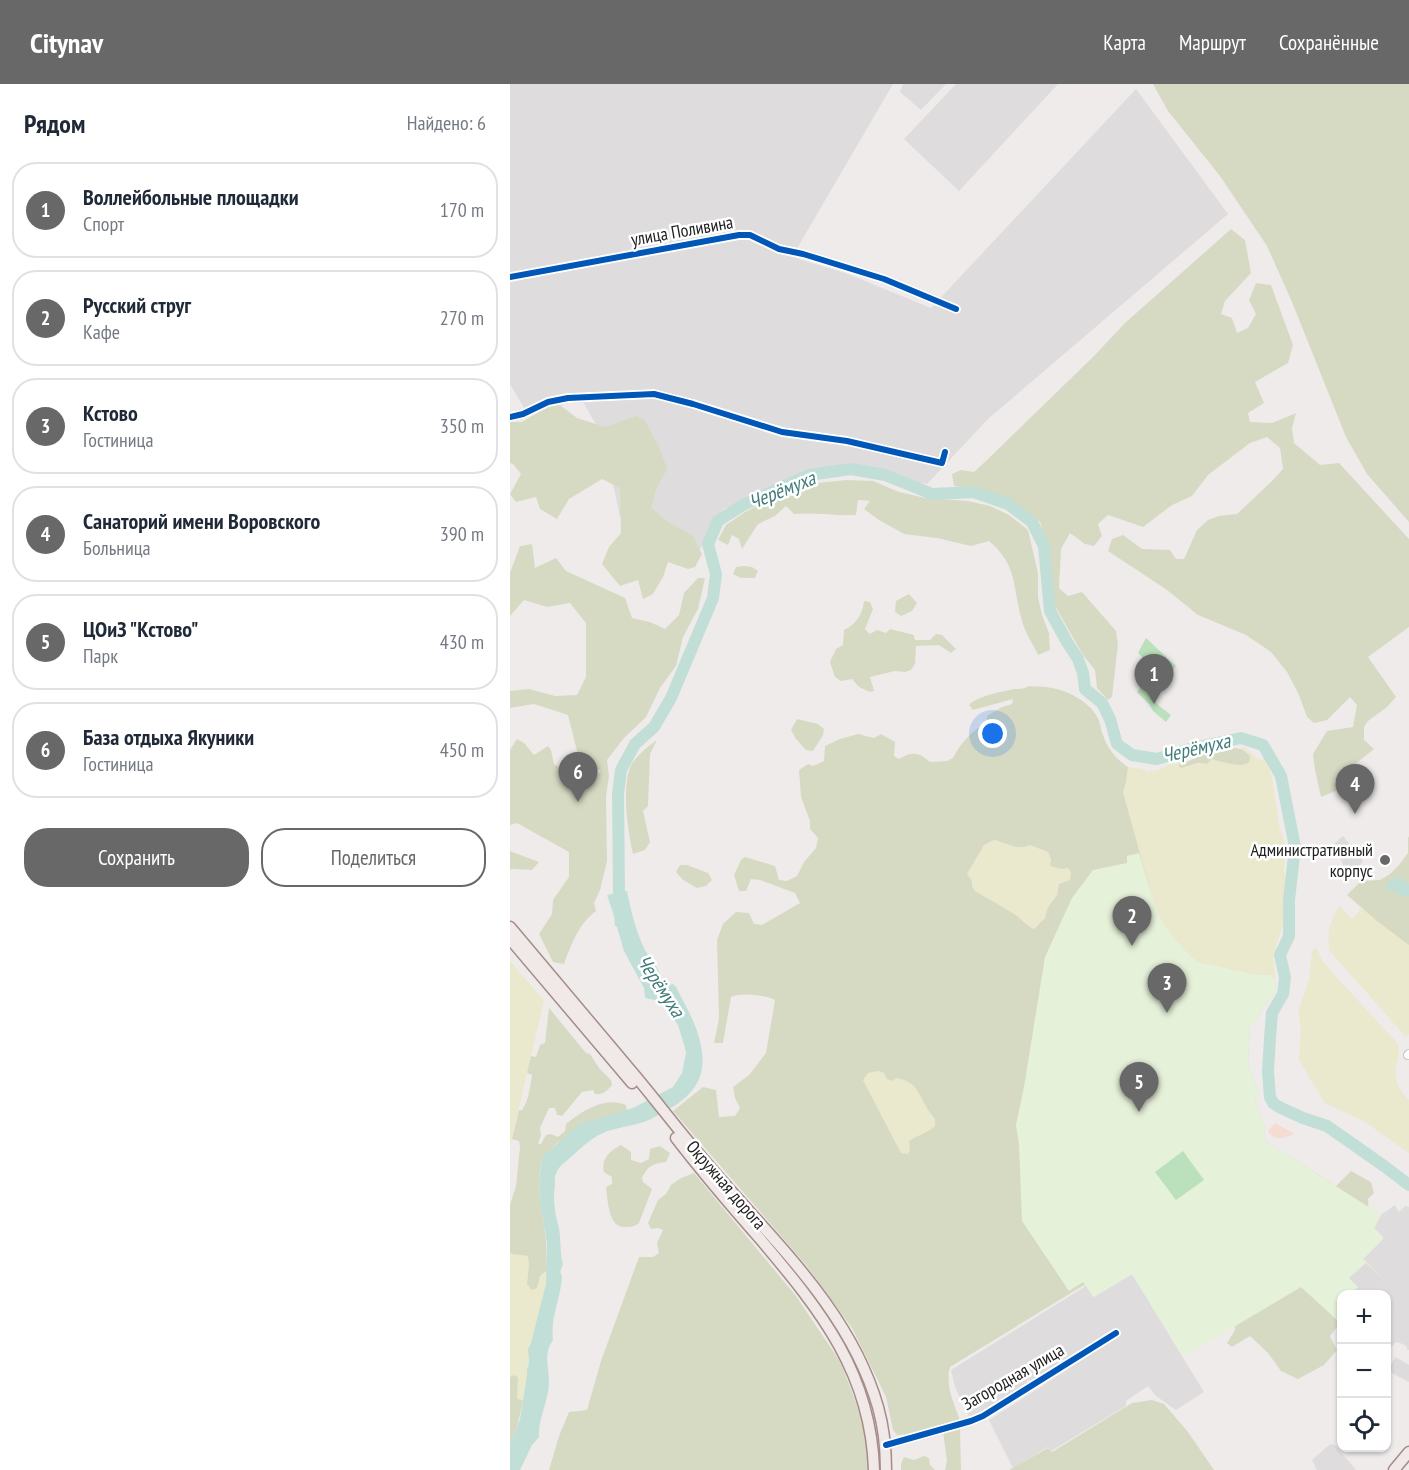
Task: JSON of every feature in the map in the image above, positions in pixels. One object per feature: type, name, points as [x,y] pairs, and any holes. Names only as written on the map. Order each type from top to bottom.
[{"type":"main road","name":"Окружная дорога","points":[[510,927],[679,1136],[705,1174],[814,1306],[836,1338],[855,1377],[867,1411],[874,1446],[874,1470]]},
{"type":"main road","name":"Окружная дорога","points":[[510,939],[633,1079]]},
{"type":"main road","name":"Окружная дорога","points":[[679,1136],[792,1260],[846,1332],[866,1371],[877,1402],[886,1446],[886,1470]]},
{"type":"main road","points":[[1394,1470],[1409,1452]]},
{"type":"street","name":"улица Поливина","points":[[510,277],[750,235],[778,249],[803,254],[884,279],[956,309]]},
{"type":"street","points":[[510,417],[523,414],[548,402],[568,398],[654,394],[782,432],[847,441],[942,463],[945,452]]},
{"type":"street","name":"Загородная улица","points":[[886,1446],[983,1416],[1116,1333]]},
{"type":"shaded area","points":[[510,84],[893,84],[792,257],[848,274],[931,308],[1136,89],[1228,214],[988,419],[927,484],[853,474],[795,480],[724,509],[692,563],[620,517],[603,437],[582,400],[527,413],[510,384]]},
{"type":"shaded area","points":[[903,84],[946,84],[921,110],[900,92]]},
{"type":"shaded area","points":[[956,84],[1058,84],[959,191],[904,139]]},
{"type":"shaded area","points":[[1153,84],[1409,84],[1409,522],[1367,474],[1346,437],[1267,246],[1220,176],[1168,111]]},
{"type":"shaded area","points":[[1231,229],[1245,240],[1251,273],[1225,301],[1221,314],[1232,318],[1237,333],[1248,328],[1256,314],[1249,300],[1256,283],[1271,285],[1293,345],[1288,363],[1255,382],[1264,403],[1248,413],[1250,422],[1272,423],[1296,413],[1292,428],[1294,443],[1320,465],[1339,463],[1409,539],[1409,627],[1368,657],[1396,697],[1364,727],[1364,740],[1374,749],[1334,781],[1338,790],[1321,797],[1313,754],[1327,731],[1353,727],[1357,705],[1350,697],[1327,720],[1314,723],[1307,717],[1287,672],[1271,652],[1246,635],[1198,615],[1167,590],[1108,551],[1112,539],[1123,535],[1142,549],[1170,550],[1176,559],[1184,559],[1197,530],[1208,520],[1237,514],[1283,469],[1280,448],[1267,437],[1250,443],[1208,475],[1192,496],[1172,505],[1143,527],[1108,515],[1098,524],[1102,536],[1094,546],[1085,544],[1070,533],[1061,549],[1059,588],[1068,596],[1082,592],[1116,631],[1118,644],[1112,697],[1108,700],[1097,688],[1095,670],[1083,655],[1055,606],[1051,593],[1049,549],[1040,522],[1024,509],[991,494],[954,486],[952,474],[961,470],[974,472],[1125,323]]},
{"type":"shaded area","points":[[556,402],[577,418],[605,427],[636,416],[645,421],[660,449],[667,469],[656,489],[651,508],[668,522],[693,536],[702,554],[695,567],[688,569],[668,562],[663,577],[653,594],[643,599],[638,580],[620,586],[602,564],[609,547],[621,533],[620,488],[602,479],[569,499],[557,519],[540,509],[536,497],[516,502],[510,494],[521,474],[510,463],[510,422],[522,422]]},
{"type":"shaded area","points":[[847,480],[873,481],[899,492],[925,498],[968,501],[990,506],[1009,515],[1028,530],[1038,573],[1038,597],[1049,633],[1050,650],[1038,655],[1023,625],[1010,569],[999,551],[989,541],[971,546],[937,538],[904,534],[864,509],[870,501],[858,500],[856,515],[794,514],[786,506],[775,516],[758,524],[742,549],[739,539],[732,535],[728,545],[718,540],[726,525],[745,512],[784,492],[817,483]]},
{"type":"shaded area","points":[[532,544],[535,568],[556,558],[566,571],[625,598],[632,618],[650,622],[665,629],[679,615],[684,593],[698,578],[705,578],[698,609],[683,637],[676,666],[660,688],[646,717],[624,738],[607,760],[609,776],[606,796],[607,861],[600,890],[594,903],[596,911],[580,928],[564,964],[553,962],[539,934],[552,914],[553,900],[569,877],[569,852],[517,823],[510,825],[510,750],[517,739],[524,743],[534,755],[548,746],[554,764],[572,776],[591,782],[601,771],[578,755],[568,715],[534,704],[510,708],[510,691],[529,689],[555,696],[577,695],[586,677],[586,623],[570,603],[547,607],[524,600],[510,616],[510,573],[520,546]]},
{"type":"shaded area","points":[[744,566],[758,571],[755,578],[741,578],[733,574],[736,567]]},
{"type":"shaded area","points":[[909,594],[917,603],[912,611],[901,616],[895,612],[896,601]]},
{"type":"shaded area","points":[[864,601],[870,602],[873,609],[865,629],[870,634],[877,630],[886,633],[890,629],[914,635],[915,640],[930,640],[936,634],[942,635],[956,649],[951,653],[939,645],[916,646],[915,664],[911,670],[870,677],[874,691],[870,692],[859,687],[852,679],[841,681],[835,677],[830,662],[836,649],[843,645],[844,630],[858,618]]},
{"type":"shaded area","points":[[1029,686],[1059,690],[1073,695],[1092,709],[1110,749],[1128,767],[1123,792],[1157,913],[1174,938],[1199,962],[1254,974],[1270,975],[1276,979],[1274,993],[1257,1020],[1250,1025],[1248,1063],[1259,1094],[1255,1100],[1265,1128],[1264,1137],[1267,1142],[1336,1186],[1351,1171],[1371,1182],[1374,1193],[1368,1199],[1370,1237],[1344,1290],[1338,1290],[1235,1195],[1092,1296],[1084,1285],[950,1367],[949,1388],[960,1420],[909,1434],[897,1435],[893,1430],[886,1397],[852,1328],[806,1265],[673,1111],[703,1087],[716,1090],[719,1117],[735,1116],[740,1108],[733,1087],[749,1075],[766,1053],[775,1000],[771,998],[746,994],[731,997],[723,1043],[714,1043],[719,1019],[717,940],[723,924],[736,912],[749,913],[754,924],[762,925],[800,903],[795,893],[760,880],[751,879],[746,891],[739,891],[734,875],[741,860],[745,857],[775,866],[779,880],[787,881],[797,876],[804,862],[816,848],[818,838],[810,829],[810,821],[801,797],[799,770],[808,764],[813,766],[824,761],[825,746],[858,734],[874,738],[881,734],[895,742],[894,756],[899,759],[915,754],[930,762],[947,761],[953,758],[967,737],[987,722],[987,716],[1012,704],[1013,699],[973,710],[969,705],[988,695]],"holes":[[[994,840],[1016,847],[1030,845],[1048,852],[1051,860],[1050,866],[1068,868],[1071,872],[1070,880],[1059,884],[1057,895],[1048,907],[1045,918],[1034,929],[975,891],[967,874],[984,845]],[[878,1071],[884,1073],[887,1079],[904,1080],[916,1088],[935,1119],[935,1126],[909,1141],[908,1154],[901,1153],[863,1080],[868,1073]]]},
{"type":"shaded area","points":[[797,719],[818,724],[824,729],[813,751],[806,750],[791,730]]},
{"type":"shaded area","points":[[657,740],[650,754],[648,806],[643,811],[650,842],[645,850],[633,854],[626,807],[629,771],[638,756]]},
{"type":"shaded area","points":[[1244,747],[1258,759],[1265,758],[1272,778],[1279,825],[1286,847],[1284,869],[1287,886],[1283,896],[1283,924],[1273,959],[1276,979],[1270,975],[1254,974],[1199,962],[1174,938],[1154,904],[1123,792],[1128,767],[1143,769],[1147,772],[1170,764],[1179,763],[1179,766],[1190,766],[1207,764],[1212,759],[1242,765],[1250,760],[1248,753],[1240,748]]},
{"type":"shaded area","points":[[1236,748],[1248,753],[1250,759],[1247,763],[1240,765],[1212,759],[1207,764],[1198,763],[1181,768],[1179,766],[1179,763],[1205,753]]},
{"type":"shaded area","points":[[1343,836],[1363,861],[1350,880],[1334,844]]},
{"type":"shaded area","points":[[1408,837],[1409,945],[1347,895],[1361,881],[1380,880],[1390,874],[1408,853]]},
{"type":"shaded area","points":[[994,840],[1016,847],[1030,845],[1048,852],[1051,860],[1068,868],[1071,872],[1070,880],[1059,884],[1057,895],[1048,907],[1045,918],[1034,929],[975,891],[967,874],[984,845]]},
{"type":"shaded area","points":[[510,851],[539,862],[532,870],[510,870]]},
{"type":"shaded area","points":[[1139,853],[1157,913],[1174,938],[1191,956],[1199,962],[1254,974],[1270,975],[1276,979],[1274,993],[1257,1020],[1250,1025],[1248,1063],[1259,1094],[1255,1100],[1265,1128],[1264,1137],[1267,1142],[1381,1215],[1374,1228],[1383,1237],[1382,1240],[1363,1259],[1383,1279],[1371,1290],[1337,1290],[1337,1320],[1301,1287],[1183,1357],[1132,1274],[1093,1297],[1083,1282],[1069,1291],[1022,1221],[1019,1144],[1016,1125],[1045,957],[1072,898],[1093,870],[1127,863],[1127,856]]},
{"type":"shaded area","points":[[680,865],[687,865],[708,873],[712,880],[706,886],[697,888],[683,880],[676,872]]},
{"type":"shaded area","points":[[1339,906],[1352,919],[1362,908],[1409,945],[1409,1034],[1406,1037],[1329,950],[1330,927]]},
{"type":"shaded area","points":[[1316,947],[1322,960],[1338,979],[1398,1044],[1396,1078],[1400,1090],[1409,1100],[1409,1153],[1365,1122],[1325,1103],[1299,1060],[1301,1028],[1298,1011],[1309,980],[1312,952]]},
{"type":"shaded area","points":[[510,961],[544,1001],[510,1146]]},
{"type":"shaded area","points":[[549,1008],[586,1053],[590,1054],[611,1080],[612,1085],[600,1094],[595,1094],[593,1090],[582,1092],[562,1116],[557,1115],[555,1108],[549,1108],[540,1128],[541,1135],[538,1144],[541,1144],[546,1135],[551,1134],[558,1137],[565,1131],[566,1124],[594,1106],[609,1102],[618,1103],[626,1105],[627,1110],[557,1143],[545,1152],[541,1163],[539,1185],[547,1270],[540,1276],[537,1288],[532,1290],[527,1284],[528,1256],[510,1252],[510,1205],[516,1186],[520,1147],[519,1141],[512,1139],[519,1110],[522,1110],[529,1093],[532,1075],[527,1073],[531,1056],[536,1057],[540,1045],[545,1043]]},
{"type":"shaded area","points":[[878,1071],[912,1085],[935,1119],[935,1126],[927,1133],[920,1134],[908,1154],[901,1154],[863,1080],[867,1073]]},
{"type":"shaded area","points":[[621,1145],[631,1152],[631,1160],[641,1163],[649,1159],[650,1149],[660,1146],[670,1153],[666,1162],[651,1166],[646,1170],[642,1178],[643,1182],[652,1189],[639,1223],[631,1227],[619,1226],[612,1218],[606,1187],[612,1184],[612,1177],[604,1172],[603,1167],[607,1156]]},
{"type":"shaded area","points":[[694,1173],[796,1296],[841,1363],[866,1437],[868,1470],[549,1470],[569,1412],[587,1410],[601,1361],[639,1257],[653,1257],[659,1253],[657,1243],[663,1230],[651,1229],[648,1223],[658,1200],[666,1194],[671,1185]]},
{"type":"shaded area","points":[[1395,1205],[1398,1211],[1405,1206],[1409,1207],[1409,1350],[1403,1344],[1396,1342],[1391,1347],[1391,1290],[1371,1290],[1383,1279],[1363,1259],[1382,1240],[1383,1237],[1374,1228],[1381,1215]]},
{"type":"shaded area","points":[[510,1252],[528,1256],[527,1284],[537,1288],[540,1276],[547,1270],[541,1307],[528,1349],[529,1362],[523,1400],[517,1399],[515,1376],[510,1377]]},
{"type":"shaded area","points":[[1366,1263],[1383,1279],[1371,1290],[1355,1290],[1358,1287],[1349,1278]]},
{"type":"shaded area","points":[[1286,1268],[1337,1318],[1337,1327],[1330,1336],[1337,1350],[1324,1365],[1298,1379],[1281,1371],[1268,1353],[1250,1336],[1232,1347],[1227,1343],[1235,1330],[1234,1317]]},
{"type":"shaded area","points":[[1132,1274],[1204,1392],[1176,1410],[1156,1396],[1148,1386],[1126,1401],[1126,1406],[1051,1451],[1048,1447],[1013,1468],[989,1420],[1118,1336],[1032,1382],[1029,1379],[1026,1385],[973,1417],[967,1413],[955,1387],[951,1370],[1086,1286],[1094,1297]]},
{"type":"shaded area","points":[[1395,1357],[1409,1365],[1409,1382],[1391,1373],[1391,1365]]},
{"type":"shaded area","points":[[515,1375],[518,1378],[517,1399],[523,1400],[517,1428],[510,1442],[510,1377]]},
{"type":"shaded area","points":[[1152,1400],[1164,1404],[1188,1432],[1214,1470],[1009,1470],[1048,1448],[1052,1452],[1132,1403]]},
{"type":"shaded area","points":[[960,1428],[961,1470],[945,1470],[947,1461],[943,1432]]},
{"type":"shaded area","points":[[1334,1444],[1337,1452],[1341,1452],[1356,1470],[1317,1470],[1312,1460],[1329,1445]]},
{"type":"shaded area","points":[[924,1456],[929,1458],[930,1465],[935,1470],[901,1470],[904,1457],[914,1460]]},
{"type":"sand","points":[[1275,1123],[1295,1134],[1280,1138],[1274,1137],[1268,1131]]},
{"type":"green space","points":[[1146,638],[1176,666],[1166,679],[1138,653]]},
{"type":"green space","points":[[1142,686],[1154,697],[1158,705],[1171,715],[1166,722],[1137,692]]},
{"type":"green space","points":[[1183,1151],[1204,1180],[1176,1200],[1155,1172]]},
{"type":"water","points":[[1399,877],[1409,884],[1409,896],[1404,897],[1385,888],[1390,880]]},
{"type":"water","name":"Черёмуха","points":[[627,891],[634,921],[645,950],[664,981],[676,987],[694,1023],[701,1046],[702,1069],[695,1086],[674,1106],[647,1121],[597,1136],[557,1171],[554,1201],[563,1264],[553,1324],[553,1340],[547,1355],[549,1388],[540,1423],[539,1437],[532,1445],[520,1470],[510,1470],[510,1442],[520,1419],[529,1364],[528,1349],[546,1284],[547,1244],[539,1181],[545,1152],[548,1152],[579,1124],[633,1108],[673,1087],[682,1073],[686,1053],[678,1025],[664,1005],[645,998],[644,988],[624,951],[615,926],[607,895]]},
{"type":"waterway","name":"Черёмуха","points":[[621,907],[618,794],[621,770],[635,744],[654,727],[671,698],[713,598],[716,574],[708,544],[718,521],[743,505],[809,475],[851,469],[885,475],[932,494],[974,492],[1008,504],[1032,522],[1044,546],[1050,611],[1078,659],[1085,689],[1102,703],[1110,719],[1117,744],[1132,755],[1157,759],[1193,748],[1241,738],[1263,745],[1281,776],[1295,847],[1289,900],[1289,936],[1280,955],[1285,978],[1283,994],[1272,1013],[1268,1072],[1270,1097],[1279,1107],[1327,1126],[1409,1185]]},
{"type":"cycle path","points":[[510,277],[739,235],[750,235],[779,249],[884,279],[956,309]]},
{"type":"cycle path","points":[[510,417],[523,414],[548,402],[568,398],[654,394],[782,432],[847,441],[942,463],[945,452]]},
{"type":"cycle path","points":[[886,1445],[983,1416],[1116,1333]]},
{"type":"place","name":"Воллейбольные площадки","points":[[1154,704]]},
{"type":"place","name":"База отдыха Якуники","points":[[578,802]]},
{"type":"place","name":"Санаторий имени Воровского","points":[[1355,814]]},
{"type":"place","name":"Административный корпус","points":[[1385,860]]},
{"type":"place","name":"Русский струг","points":[[1132,946]]},
{"type":"place","name":"Кстово","points":[[1167,1013]]},
{"type":"place","name":"ЦОиЗ \"Кстово\"","points":[[1139,1112]]}]
